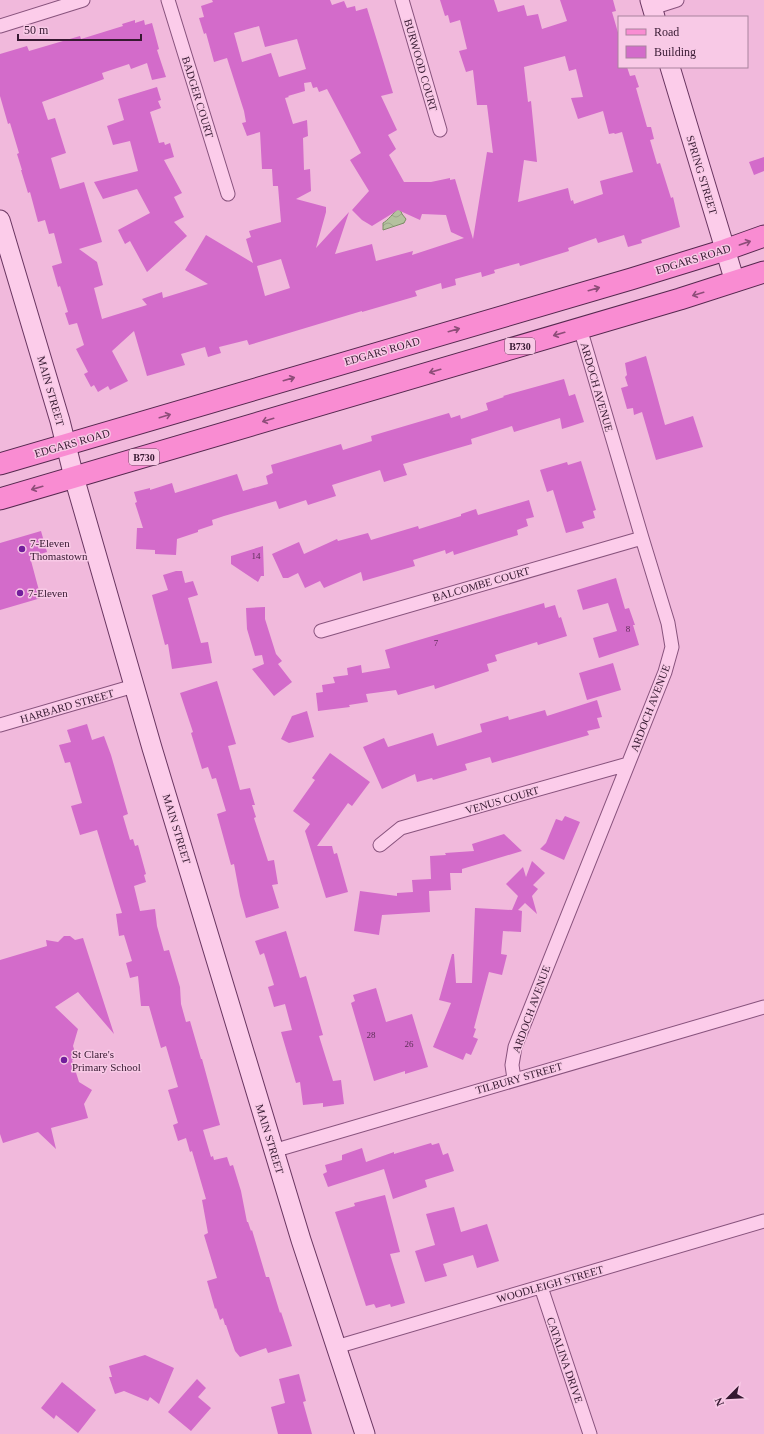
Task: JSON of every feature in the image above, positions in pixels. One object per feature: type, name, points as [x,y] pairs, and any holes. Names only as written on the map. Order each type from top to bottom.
[{"type":"main road","name":"EDGARS ROAD","points":[[0,464],[631,279],[725,250],[764,236]]},
{"type":"main road","name":"B730","points":[[0,499],[735,282],[764,272]]},
{"type":"street","points":[[0,26],[84,0]]},
{"type":"street","name":"BADGER COURT","points":[[168,0],[228,194]]},
{"type":"street","name":"BURWOOD COURT","points":[[402,0],[440,130]]},
{"type":"street","points":[[652,8],[677,0]]},
{"type":"street","name":"SPRING STREET","points":[[670,68],[735,282]]},
{"type":"street","name":"MAIN STREET","points":[[0,220],[60,421],[74,477],[134,686],[273,1151],[365,1434]]},
{"type":"street","name":"ARDOCH AVENUE","points":[[514,1079],[512,1066],[514,1047],[665,672],[672,647],[668,622],[580,328]]},
{"type":"street","name":"BALCOMBE COURT","points":[[321,631],[642,538]]},
{"type":"street","name":"HARBARD STREET","points":[[0,725],[134,686]]},
{"type":"street","name":"VENUS COURT","points":[[380,844],[401,828],[628,764]]},
{"type":"street","name":"TILBURY STREET","points":[[273,1151],[514,1079],[764,1007]]},
{"type":"street","name":"WOODLEIGH STREET","points":[[336,1347],[764,1221]]},
{"type":"street","name":"CATALINA DRIVE","points":[[541,1287],[590,1434]]},
{"type":"water","points":[[397,209],[400,209],[406,219],[404,223],[383,230],[383,223]]},
{"type":"building","points":[[212,0],[330,0],[332,5],[344,1],[347,8],[355,6],[356,11],[367,8],[393,93],[381,96],[397,130],[388,135],[396,149],[389,155],[404,182],[431,182],[450,178],[450,180],[455,179],[473,239],[487,152],[493,153],[487,105],[477,105],[473,70],[466,72],[459,51],[467,49],[460,20],[450,23],[448,15],[445,16],[440,0],[494,0],[498,12],[524,5],[527,16],[538,14],[542,29],[567,21],[560,0],[613,0],[616,11],[612,12],[618,33],[618,68],[627,68],[630,76],[635,75],[639,87],[636,88],[647,127],[651,127],[654,139],[650,140],[657,164],[660,163],[671,198],[673,197],[680,227],[641,240],[642,243],[628,247],[624,235],[598,243],[596,238],[568,248],[569,251],[520,266],[519,263],[494,270],[495,273],[482,277],[481,272],[455,279],[456,285],[442,289],[441,283],[415,291],[417,296],[249,345],[247,340],[219,347],[221,353],[208,357],[205,347],[181,354],[185,365],[147,376],[134,331],[112,351],[128,381],[110,390],[108,386],[98,392],[94,385],[91,387],[84,374],[88,372],[76,349],[84,345],[77,323],[69,325],[65,313],[68,312],[60,286],[58,287],[52,266],[62,263],[54,233],[49,234],[45,220],[38,222],[30,192],[28,193],[21,170],[17,154],[19,153],[10,123],[8,124],[0,96],[0,54],[27,46],[29,51],[80,36],[81,39],[123,26],[122,24],[135,20],[135,23],[144,20],[145,25],[152,23],[159,49],[157,50],[166,77],[152,80],[147,63],[131,69],[129,64],[102,73],[104,79],[42,102],[48,120],[55,118],[66,153],[51,158],[60,189],[84,182],[102,242],[79,249],[97,262],[103,285],[94,288],[102,319],[147,305],[142,299],[162,292],[163,298],[208,284],[185,270],[206,235],[253,263],[246,239],[251,237],[249,231],[281,222],[278,186],[273,186],[272,169],[262,169],[260,132],[247,136],[242,123],[246,122],[244,111],[227,58],[214,62],[206,33],[204,34],[199,18],[204,17],[201,6],[213,2]],"holes":[[[259,26],[265,47],[297,39],[306,69],[279,77],[271,53],[242,62],[234,33]],[[565,56],[569,71],[576,69],[583,97],[571,98],[578,119],[603,111],[609,134],[622,132],[633,172],[600,181],[603,194],[574,204],[573,200],[571,201],[568,188],[518,202],[524,160],[537,162],[531,101],[528,102],[524,67]],[[311,82],[313,88],[317,87],[319,92],[327,89],[361,153],[350,160],[369,191],[352,210],[362,220],[372,226],[398,210],[420,220],[422,214],[446,215],[451,232],[464,238],[412,255],[413,251],[376,261],[372,244],[335,254],[349,212],[316,248],[326,207],[296,199],[311,191],[310,169],[304,170],[303,138],[308,136],[307,120],[293,124],[285,98],[305,91],[304,83]],[[281,259],[290,288],[265,296],[257,266]]]},
{"type":"building","points":[[157,87],[161,100],[158,101],[161,108],[150,112],[159,143],[164,142],[165,145],[170,143],[174,157],[164,160],[182,193],[174,197],[184,217],[174,222],[187,236],[147,272],[130,241],[125,244],[118,230],[150,213],[137,189],[103,199],[94,182],[138,171],[130,141],[113,145],[107,126],[124,120],[118,99]]},
{"type":"building","points":[[764,157],[764,171],[754,175],[749,162]]},
{"type":"building","points":[[646,356],[665,425],[693,416],[703,447],[656,460],[642,412],[634,415],[633,408],[627,409],[621,388],[628,386],[625,377],[627,375],[625,363]]},
{"type":"building","points":[[564,379],[569,396],[575,394],[584,422],[562,429],[560,418],[514,432],[512,426],[471,439],[472,444],[403,464],[407,475],[384,482],[380,470],[332,485],[336,496],[308,505],[306,500],[279,509],[276,501],[224,516],[212,520],[213,525],[177,539],[176,555],[155,554],[155,550],[136,549],[137,528],[143,528],[135,503],[137,502],[134,492],[150,488],[150,490],[172,483],[175,493],[237,474],[243,491],[268,484],[266,476],[273,473],[271,465],[341,444],[343,450],[372,441],[371,436],[449,413],[451,418],[460,415],[461,419],[488,410],[486,403],[504,397],[503,396]]},
{"type":"building","points":[[581,461],[596,510],[593,511],[595,518],[582,522],[584,528],[566,533],[553,490],[547,492],[540,470],[567,462],[568,465]]},
{"type":"building","points":[[529,500],[534,517],[526,519],[528,526],[517,530],[518,535],[454,555],[453,551],[446,554],[445,550],[413,560],[415,566],[363,581],[361,572],[324,588],[320,581],[305,588],[298,573],[288,578],[283,578],[272,554],[299,542],[304,554],[337,539],[338,541],[368,533],[371,540],[418,526],[419,529],[461,516],[461,514],[476,509],[478,515]]},
{"type":"building","points":[[41,531],[47,552],[30,557],[41,598],[0,610],[0,543]]},
{"type":"building","points":[[263,546],[264,576],[261,576],[258,582],[231,564],[231,556]]},
{"type":"building","points":[[176,571],[182,571],[185,583],[193,581],[198,595],[188,598],[201,643],[208,642],[212,663],[172,669],[168,644],[165,645],[152,595],[168,590],[163,575]]},
{"type":"building","points":[[616,578],[625,609],[629,608],[635,625],[633,625],[639,645],[599,658],[593,638],[617,631],[608,603],[583,610],[577,590]]},
{"type":"building","points":[[544,603],[545,608],[555,605],[559,618],[561,617],[567,636],[538,645],[537,642],[495,655],[497,661],[487,664],[489,671],[435,689],[434,685],[398,695],[396,690],[366,694],[368,702],[349,705],[350,707],[318,711],[316,693],[323,692],[322,685],[335,683],[333,677],[348,675],[347,668],[361,665],[362,673],[390,668],[385,650]]},
{"type":"building","points":[[265,607],[265,619],[276,654],[282,661],[278,664],[292,682],[274,696],[252,669],[264,664],[262,655],[255,656],[247,629],[246,608]]},
{"type":"building","points":[[613,663],[621,690],[587,700],[579,673]]},
{"type":"building","points":[[217,681],[236,744],[228,746],[240,790],[250,788],[255,805],[252,805],[256,817],[254,818],[268,861],[274,860],[278,884],[272,885],[279,908],[246,918],[234,864],[231,865],[217,814],[226,811],[216,778],[212,779],[208,767],[202,769],[191,733],[193,732],[180,693]]},
{"type":"building","points":[[597,700],[602,717],[597,718],[600,728],[587,731],[589,735],[492,763],[490,757],[465,764],[467,770],[433,780],[432,778],[417,782],[415,774],[382,789],[363,747],[384,738],[388,747],[433,733],[437,746],[482,732],[480,724],[508,716],[509,720],[545,710],[547,716]]},
{"type":"building","points":[[307,711],[314,737],[289,743],[281,739],[292,716]]},
{"type":"building","points":[[87,724],[92,740],[104,736],[111,755],[128,814],[123,816],[130,840],[133,839],[135,846],[138,845],[146,874],[144,875],[146,882],[134,886],[140,911],[155,909],[157,926],[164,951],[169,950],[180,987],[181,1004],[186,1022],[190,1021],[202,1059],[220,1125],[203,1130],[211,1157],[213,1156],[214,1160],[227,1157],[230,1166],[233,1165],[241,1191],[247,1222],[251,1231],[252,1230],[266,1277],[269,1277],[292,1346],[268,1353],[266,1348],[240,1357],[235,1351],[223,1318],[220,1320],[216,1308],[215,1309],[207,1281],[217,1278],[204,1235],[208,1233],[202,1200],[206,1199],[192,1151],[190,1152],[186,1138],[178,1141],[173,1125],[178,1123],[168,1090],[178,1087],[166,1046],[161,1048],[149,1006],[141,1006],[138,976],[130,978],[126,963],[132,961],[124,935],[119,936],[116,914],[122,913],[97,830],[80,835],[71,806],[82,803],[70,762],[65,763],[59,745],[71,742],[67,730]]},
{"type":"building","points":[[330,753],[370,782],[352,806],[348,803],[317,846],[332,846],[334,854],[337,853],[348,892],[326,898],[305,831],[310,824],[293,811],[315,780],[312,778]]},
{"type":"building","points":[[565,816],[580,822],[564,860],[540,849],[546,843],[556,819],[562,821]]},
{"type":"building","points":[[504,834],[522,851],[462,869],[462,873],[450,873],[451,890],[429,891],[430,912],[382,915],[379,935],[354,931],[360,891],[397,896],[397,893],[413,892],[412,880],[431,879],[430,856],[446,855],[445,853],[474,851],[472,844]]},
{"type":"building","points":[[532,861],[545,873],[533,885],[538,889],[532,896],[537,914],[525,903],[518,910],[522,911],[521,932],[503,931],[501,954],[507,955],[502,975],[489,972],[474,1028],[476,1029],[473,1037],[478,1039],[471,1055],[466,1053],[463,1060],[433,1047],[451,1003],[439,1000],[452,954],[454,954],[456,983],[472,983],[475,908],[512,910],[518,896],[506,884],[523,867],[526,877]]},
{"type":"building","points":[[286,931],[300,978],[306,976],[323,1035],[319,1036],[333,1081],[341,1080],[344,1104],[323,1107],[323,1103],[303,1105],[300,1082],[296,1083],[281,1032],[292,1030],[285,1004],[274,1007],[268,987],[274,985],[264,953],[260,955],[255,941]]},
{"type":"building","points":[[64,936],[70,936],[75,940],[83,938],[114,1034],[78,992],[55,1007],[78,1029],[73,1046],[77,1058],[72,1060],[79,1082],[92,1090],[84,1104],[88,1118],[51,1128],[56,1149],[38,1132],[3,1143],[0,1134],[0,960],[47,946],[46,940],[58,942]]},
{"type":"building","points":[[376,988],[386,1022],[412,1014],[428,1067],[405,1074],[405,1071],[374,1081],[351,1003],[355,1001],[353,995]]},
{"type":"building","points":[[431,1143],[432,1145],[439,1143],[443,1155],[448,1153],[454,1171],[425,1180],[427,1187],[393,1199],[384,1169],[328,1187],[323,1174],[327,1172],[325,1165],[342,1160],[342,1155],[362,1148],[366,1162],[394,1152],[394,1154]]},
{"type":"building","points":[[385,1195],[400,1252],[390,1254],[405,1303],[391,1307],[390,1304],[376,1308],[374,1304],[366,1306],[335,1212],[355,1206],[354,1203]]},
{"type":"building","points":[[454,1207],[461,1232],[487,1224],[499,1261],[477,1268],[473,1255],[443,1264],[447,1276],[425,1282],[415,1251],[435,1245],[426,1214]]},
{"type":"building","points":[[145,1355],[174,1368],[159,1404],[150,1397],[148,1401],[124,1391],[115,1394],[109,1377],[112,1377],[109,1366]]},
{"type":"building","points":[[299,1374],[306,1401],[303,1402],[312,1434],[278,1434],[271,1407],[285,1403],[279,1379]]},
{"type":"building","points":[[197,1379],[206,1388],[198,1397],[211,1408],[191,1431],[168,1412]]},
{"type":"building","points":[[62,1382],[96,1410],[78,1433],[56,1415],[54,1419],[41,1408]]},
{"type":"place","name":"7-Eleven Thomastown","points":[[22,549]]},
{"type":"place","name":"7-Eleven","points":[[20,593]]},
{"type":"place","name":"St Clare's Primary School","points":[[64,1060]]}]
